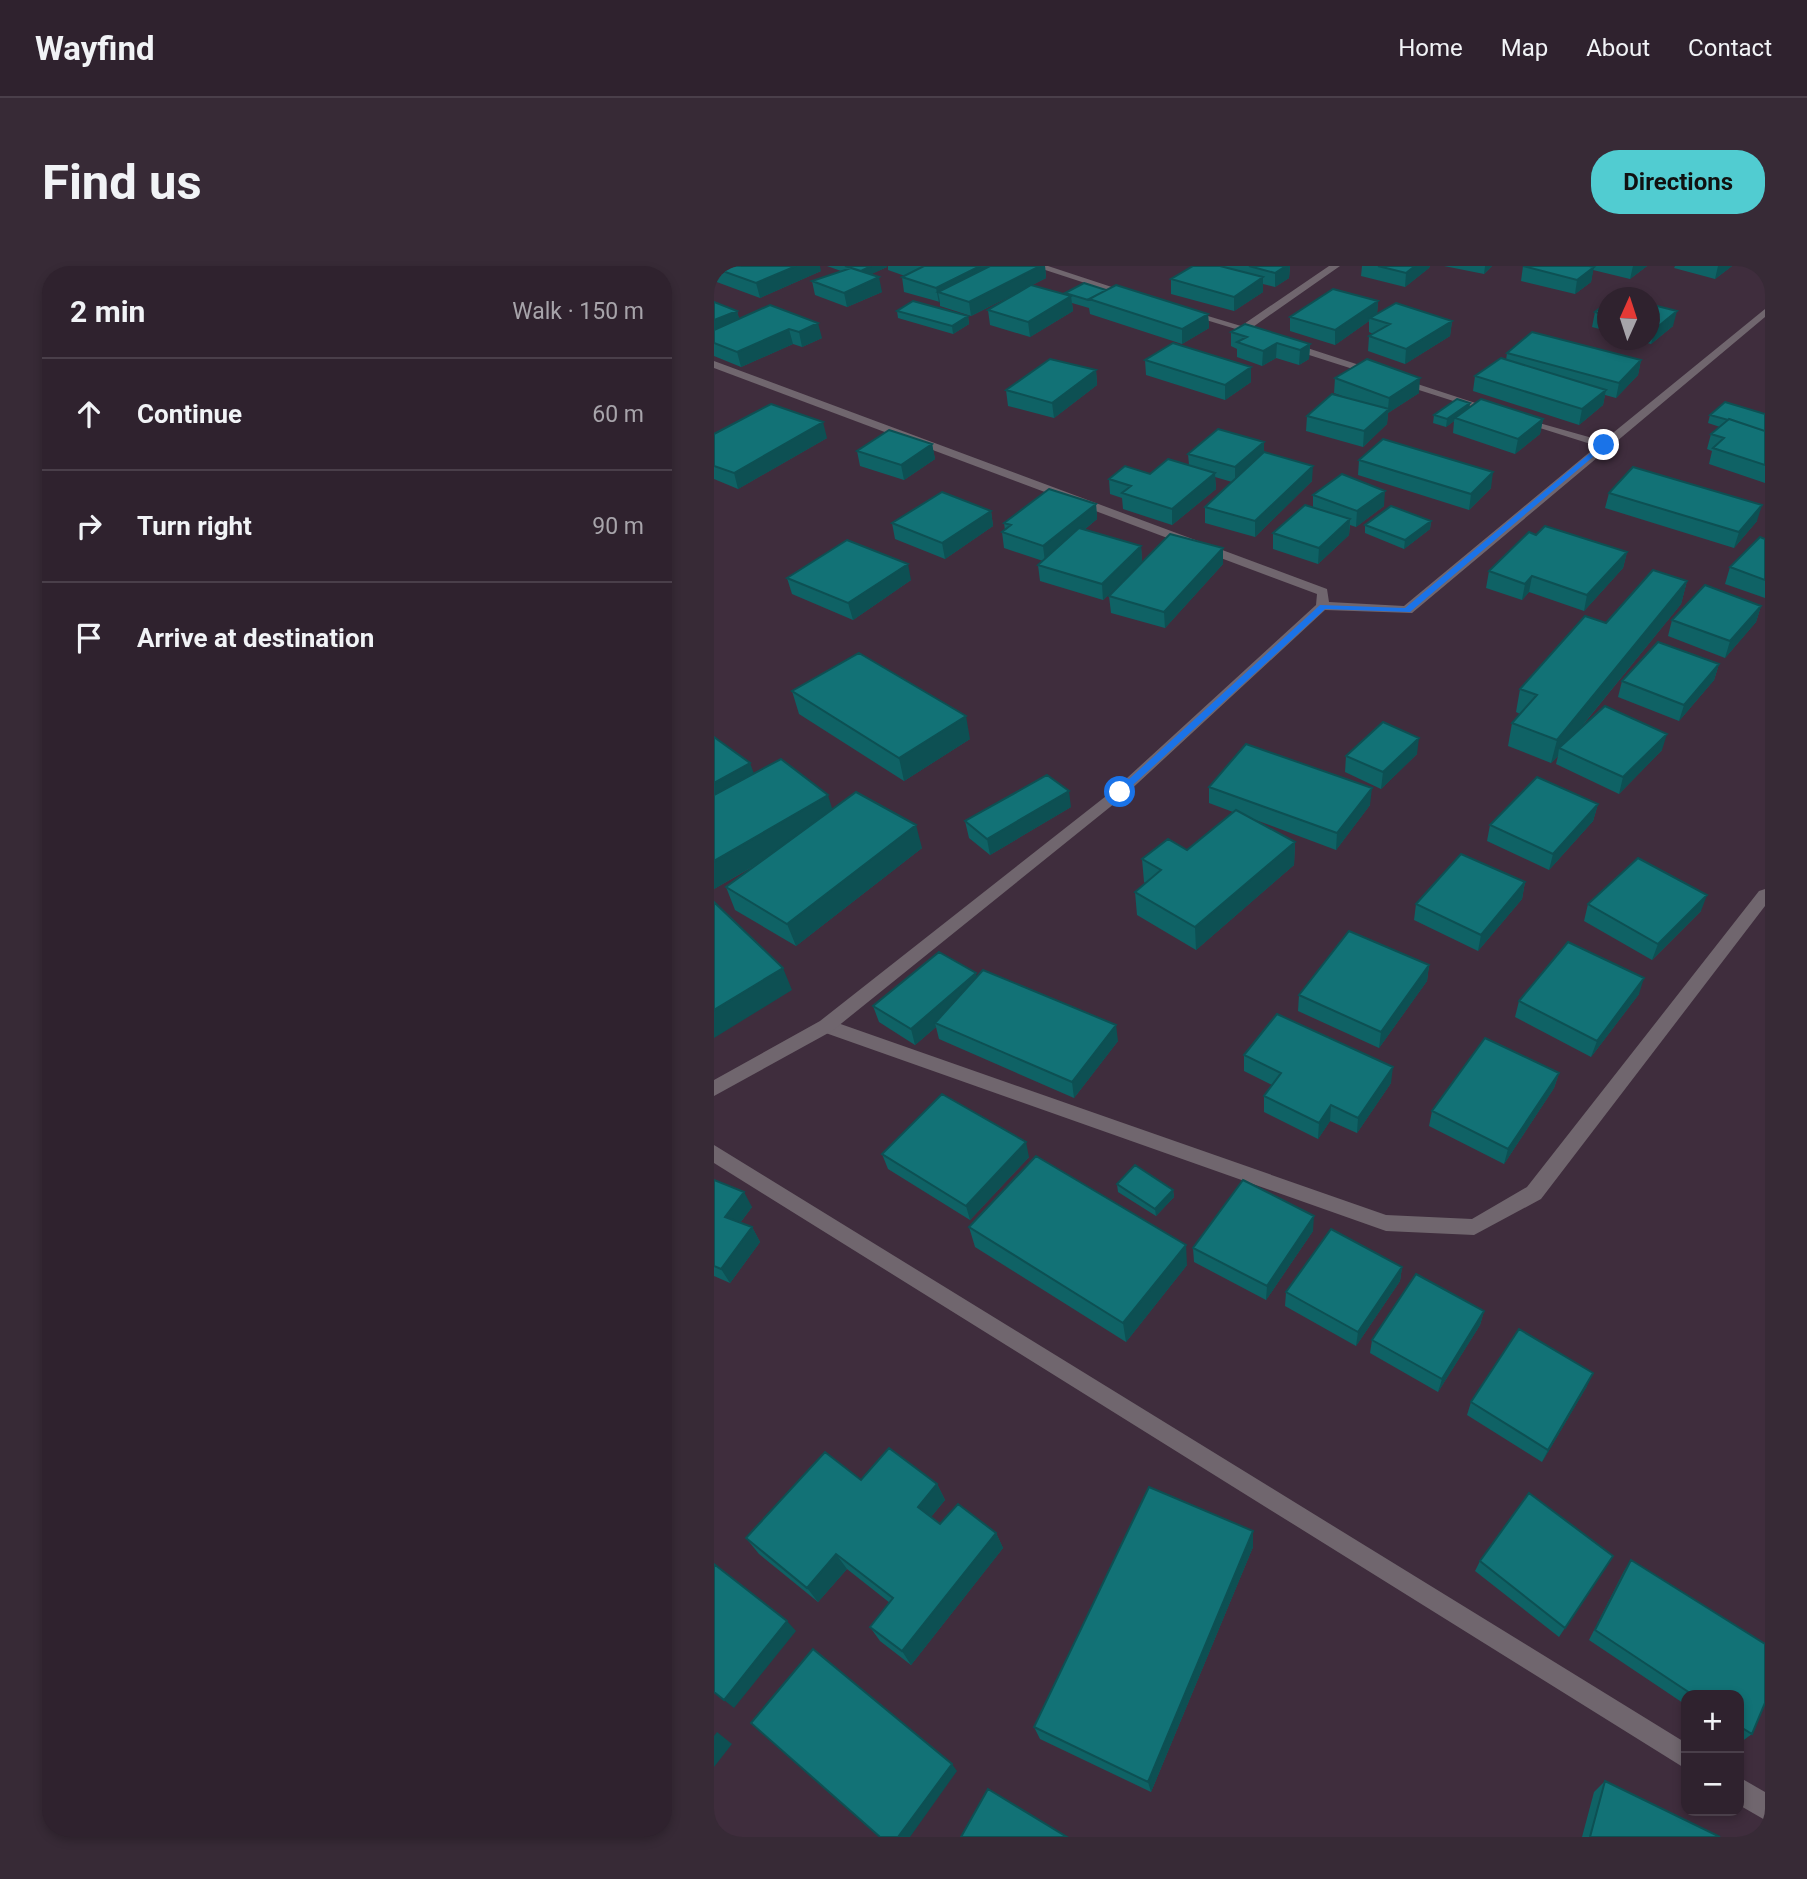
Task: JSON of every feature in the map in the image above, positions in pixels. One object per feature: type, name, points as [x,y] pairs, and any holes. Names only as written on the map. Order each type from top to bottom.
[{"type":"street","points":[[1038,266],[1140,298]]},
{"type":"street","points":[[1242,330],[1335,266]]},
{"type":"street","points":[[1178,310],[1268,338]]},
{"type":"street","points":[[1322,607],[1407,610],[1765,312]]},
{"type":"street","points":[[1281,342],[1500,412]]},
{"type":"street","points":[[714,1089],[826,1026],[1120,792],[1322,607],[1323,592],[716,366]]},
{"type":"street","points":[[1513,416],[1604,445]]},
{"type":"street","points":[[826,1026],[1385,1223],[1474,1227],[1534,1193],[1765,895]]},
{"type":"street","points":[[714,1153],[915,1275],[1681,1754]]},
{"type":"street","points":[[1744,1793],[1765,1807]]},
{"type":"building","points":[[714,266],[796,266],[756,283]]},
{"type":"building","points":[[845,266],[871,266],[861,271]]},
{"type":"building","points":[[924,266],[980,266],[936,288],[902,277]]},
{"type":"building","points":[[990,266],[1040,266],[969,302],[938,292]]},
{"type":"building","points":[[1193,266],[1220,266],[1263,277],[1234,297],[1171,279]]},
{"type":"building","points":[[1249,266],[1286,266],[1275,273]]},
{"type":"building","points":[[1378,266],[1415,266],[1406,273]]},
{"type":"building","points":[[1523,266],[1589,266],[1594,267],[1577,280]]},
{"type":"building","points":[[851,268],[879,277],[844,293],[812,281]]},
{"type":"building","points":[[1084,283],[1106,290],[1088,300],[1065,293]]},
{"type":"building","points":[[1031,285],[1071,296],[1028,322],[988,310]]},
{"type":"building","points":[[1116,285],[1208,314],[1182,329],[1089,299]]},
{"type":"building","points":[[1333,289],[1378,301],[1335,330],[1290,317]]},
{"type":"building","points":[[913,301],[968,316],[952,326],[897,311]]},
{"type":"building","points":[[714,302],[737,311],[714,320]]},
{"type":"building","points":[[1396,303],[1452,321],[1406,349],[1369,336],[1390,324],[1370,318]]},
{"type":"building","points":[[770,305],[818,323],[799,332],[789,329],[737,352],[714,343],[714,330]]},
{"type":"building","points":[[1660,307],[1677,311],[1660,325]]},
{"type":"building","points":[[1245,324],[1310,344],[1300,350],[1277,343],[1263,351],[1237,342],[1247,337],[1231,332]]},
{"type":"building","points":[[1532,332],[1641,360],[1619,383],[1507,353]]},
{"type":"building","points":[[1173,343],[1251,367],[1225,385],[1145,360]]},
{"type":"building","points":[[1501,358],[1606,390],[1582,409],[1475,376]]},
{"type":"building","points":[[1050,359],[1096,370],[1052,403],[1006,390]]},
{"type":"building","points":[[1367,359],[1420,378],[1389,398],[1335,378]]},
{"type":"building","points":[[1332,394],[1389,409],[1364,431],[1307,416]]},
{"type":"building","points":[[1457,399],[1470,403],[1447,419],[1434,415]]},
{"type":"building","points":[[1481,399],[1543,419],[1518,439],[1455,418]]},
{"type":"building","points":[[1725,402],[1765,414],[1765,431],[1710,415]]},
{"type":"building","points":[[771,404],[823,422],[734,473],[714,466],[714,434]]},
{"type":"building","points":[[1729,419],[1765,431],[1765,465],[1713,448],[1724,438],[1711,434]]},
{"type":"building","points":[[1218,429],[1264,442],[1235,467],[1188,454]]},
{"type":"building","points":[[889,430],[932,444],[901,465],[857,451]]},
{"type":"building","points":[[1383,439],[1493,472],[1471,494],[1359,460]]},
{"type":"building","points":[[1264,452],[1313,466],[1255,521],[1205,507]]},
{"type":"building","points":[[1168,459],[1215,473],[1172,509],[1122,493],[1131,486],[1109,479],[1125,466],[1150,474]]},
{"type":"building","points":[[1633,467],[1762,505],[1739,532],[1609,493]]},
{"type":"building","points":[[1342,474],[1385,491],[1357,511],[1313,495]]},
{"type":"building","points":[[1049,489],[1096,504],[1043,546],[1002,532],[1011,525],[1004,523]]},
{"type":"building","points":[[942,492],[991,511],[942,543],[892,523]]},
{"type":"building","points":[[1305,505],[1350,519],[1319,548],[1273,533]]},
{"type":"building","points":[[1391,506],[1431,521],[1405,540],[1365,525]]},
{"type":"building","points":[[1545,526],[1627,552],[1587,595],[1532,576],[1525,584],[1489,571],[1529,532],[1536,535]]},
{"type":"building","points":[[1079,528],[1141,546],[1102,584],[1038,565]]},
{"type":"building","points":[[1170,534],[1223,548],[1164,612],[1109,596]]},
{"type":"building","points":[[1760,537],[1765,539],[1765,580],[1730,567]]},
{"type":"building","points":[[847,540],[908,564],[848,603],[787,578]]},
{"type":"building","points":[[1653,570],[1687,581],[1557,740],[1512,723],[1537,695],[1520,689],[1585,616],[1606,623]]},
{"type":"building","points":[[1705,585],[1761,606],[1730,641],[1672,620]]},
{"type":"building","points":[[1658,642],[1719,664],[1684,705],[1622,681]]},
{"type":"building","points":[[859,653],[966,716],[899,758],[792,691]]},
{"type":"building","points":[[1605,706],[1667,734],[1623,777],[1559,748]]},
{"type":"building","points":[[1383,722],[1419,738],[1383,772],[1346,756]]},
{"type":"building","points":[[714,737],[750,763],[714,783]]},
{"type":"building","points":[[1246,744],[1372,788],[1337,833],[1209,787]]},
{"type":"building","points":[[781,759],[828,795],[714,861],[714,795]]},
{"type":"building","points":[[1047,775],[1069,791],[987,839],[965,821]]},
{"type":"building","points":[[1537,777],[1598,804],[1553,854],[1490,825]]},
{"type":"building","points":[[856,792],[916,825],[787,924],[726,887]]},
{"type":"building","points":[[1236,810],[1295,842],[1195,927],[1135,892],[1161,870],[1142,859],[1168,839],[1187,850]]},
{"type":"building","points":[[1461,854],[1525,882],[1481,935],[1416,904]]},
{"type":"building","points":[[1638,858],[1707,895],[1658,944],[1588,904]]},
{"type":"building","points":[[714,902],[783,968],[714,1010]]},
{"type":"building","points":[[1349,931],[1429,965],[1381,1032],[1299,995]]},
{"type":"building","points":[[1568,942],[1644,978],[1597,1041],[1519,1001]]},
{"type":"building","points":[[939,952],[976,973],[911,1029],[873,1006]]},
{"type":"building","points":[[983,970],[1116,1025],[1072,1082],[935,1023]]},
{"type":"building","points":[[1277,1014],[1393,1067],[1358,1118],[1331,1105],[1319,1123],[1264,1096],[1281,1073],[1244,1055]]},
{"type":"building","points":[[1485,1038],[1559,1073],[1508,1149],[1432,1111]]},
{"type":"building","points":[[942,1094],[1026,1142],[966,1206],[882,1154]]},
{"type":"building","points":[[1036,1156],[1186,1245],[1123,1323],[969,1227]]},
{"type":"building","points":[[1135,1165],[1173,1190],[1155,1209],[1117,1184]]},
{"type":"building","points":[[714,1180],[744,1192],[725,1217],[752,1227],[721,1269],[714,1266]]},
{"type":"building","points":[[1243,1180],[1314,1216],[1267,1286],[1193,1248]]},
{"type":"building","points":[[1331,1229],[1402,1267],[1358,1332],[1286,1292]]},
{"type":"building","points":[[1416,1274],[1484,1311],[1442,1379],[1372,1340]]},
{"type":"building","points":[[1519,1329],[1593,1373],[1548,1450],[1471,1402]]},
{"type":"building","points":[[889,1448],[937,1484],[918,1507],[940,1524],[958,1504],[996,1533],[902,1651],[870,1627],[893,1598],[836,1554],[807,1588],[746,1538],[825,1452],[861,1480]]},
{"type":"building","points":[[1149,1487],[1253,1531],[1148,1782],[1034,1727]]},
{"type":"building","points":[[1529,1493],[1613,1556],[1565,1628],[1480,1561]]},
{"type":"building","points":[[1631,1560],[1765,1644],[1765,1703],[1752,1734],[1744,1729],[1744,1690],[1685,1690],[1595,1630]]},
{"type":"building","points":[[714,1564],[787,1621],[724,1700],[714,1692]]},
{"type":"building","points":[[813,1649],[952,1764],[898,1837],[880,1837],[751,1723]]},
{"type":"building","points":[[1605,1781],[1720,1837],[1590,1837]]},
{"type":"building","points":[[988,1789],[1067,1837],[961,1837]]},
{"type":"route","points":[[1120,792],[1322,607],[1407,610],[1604,445]]}]
